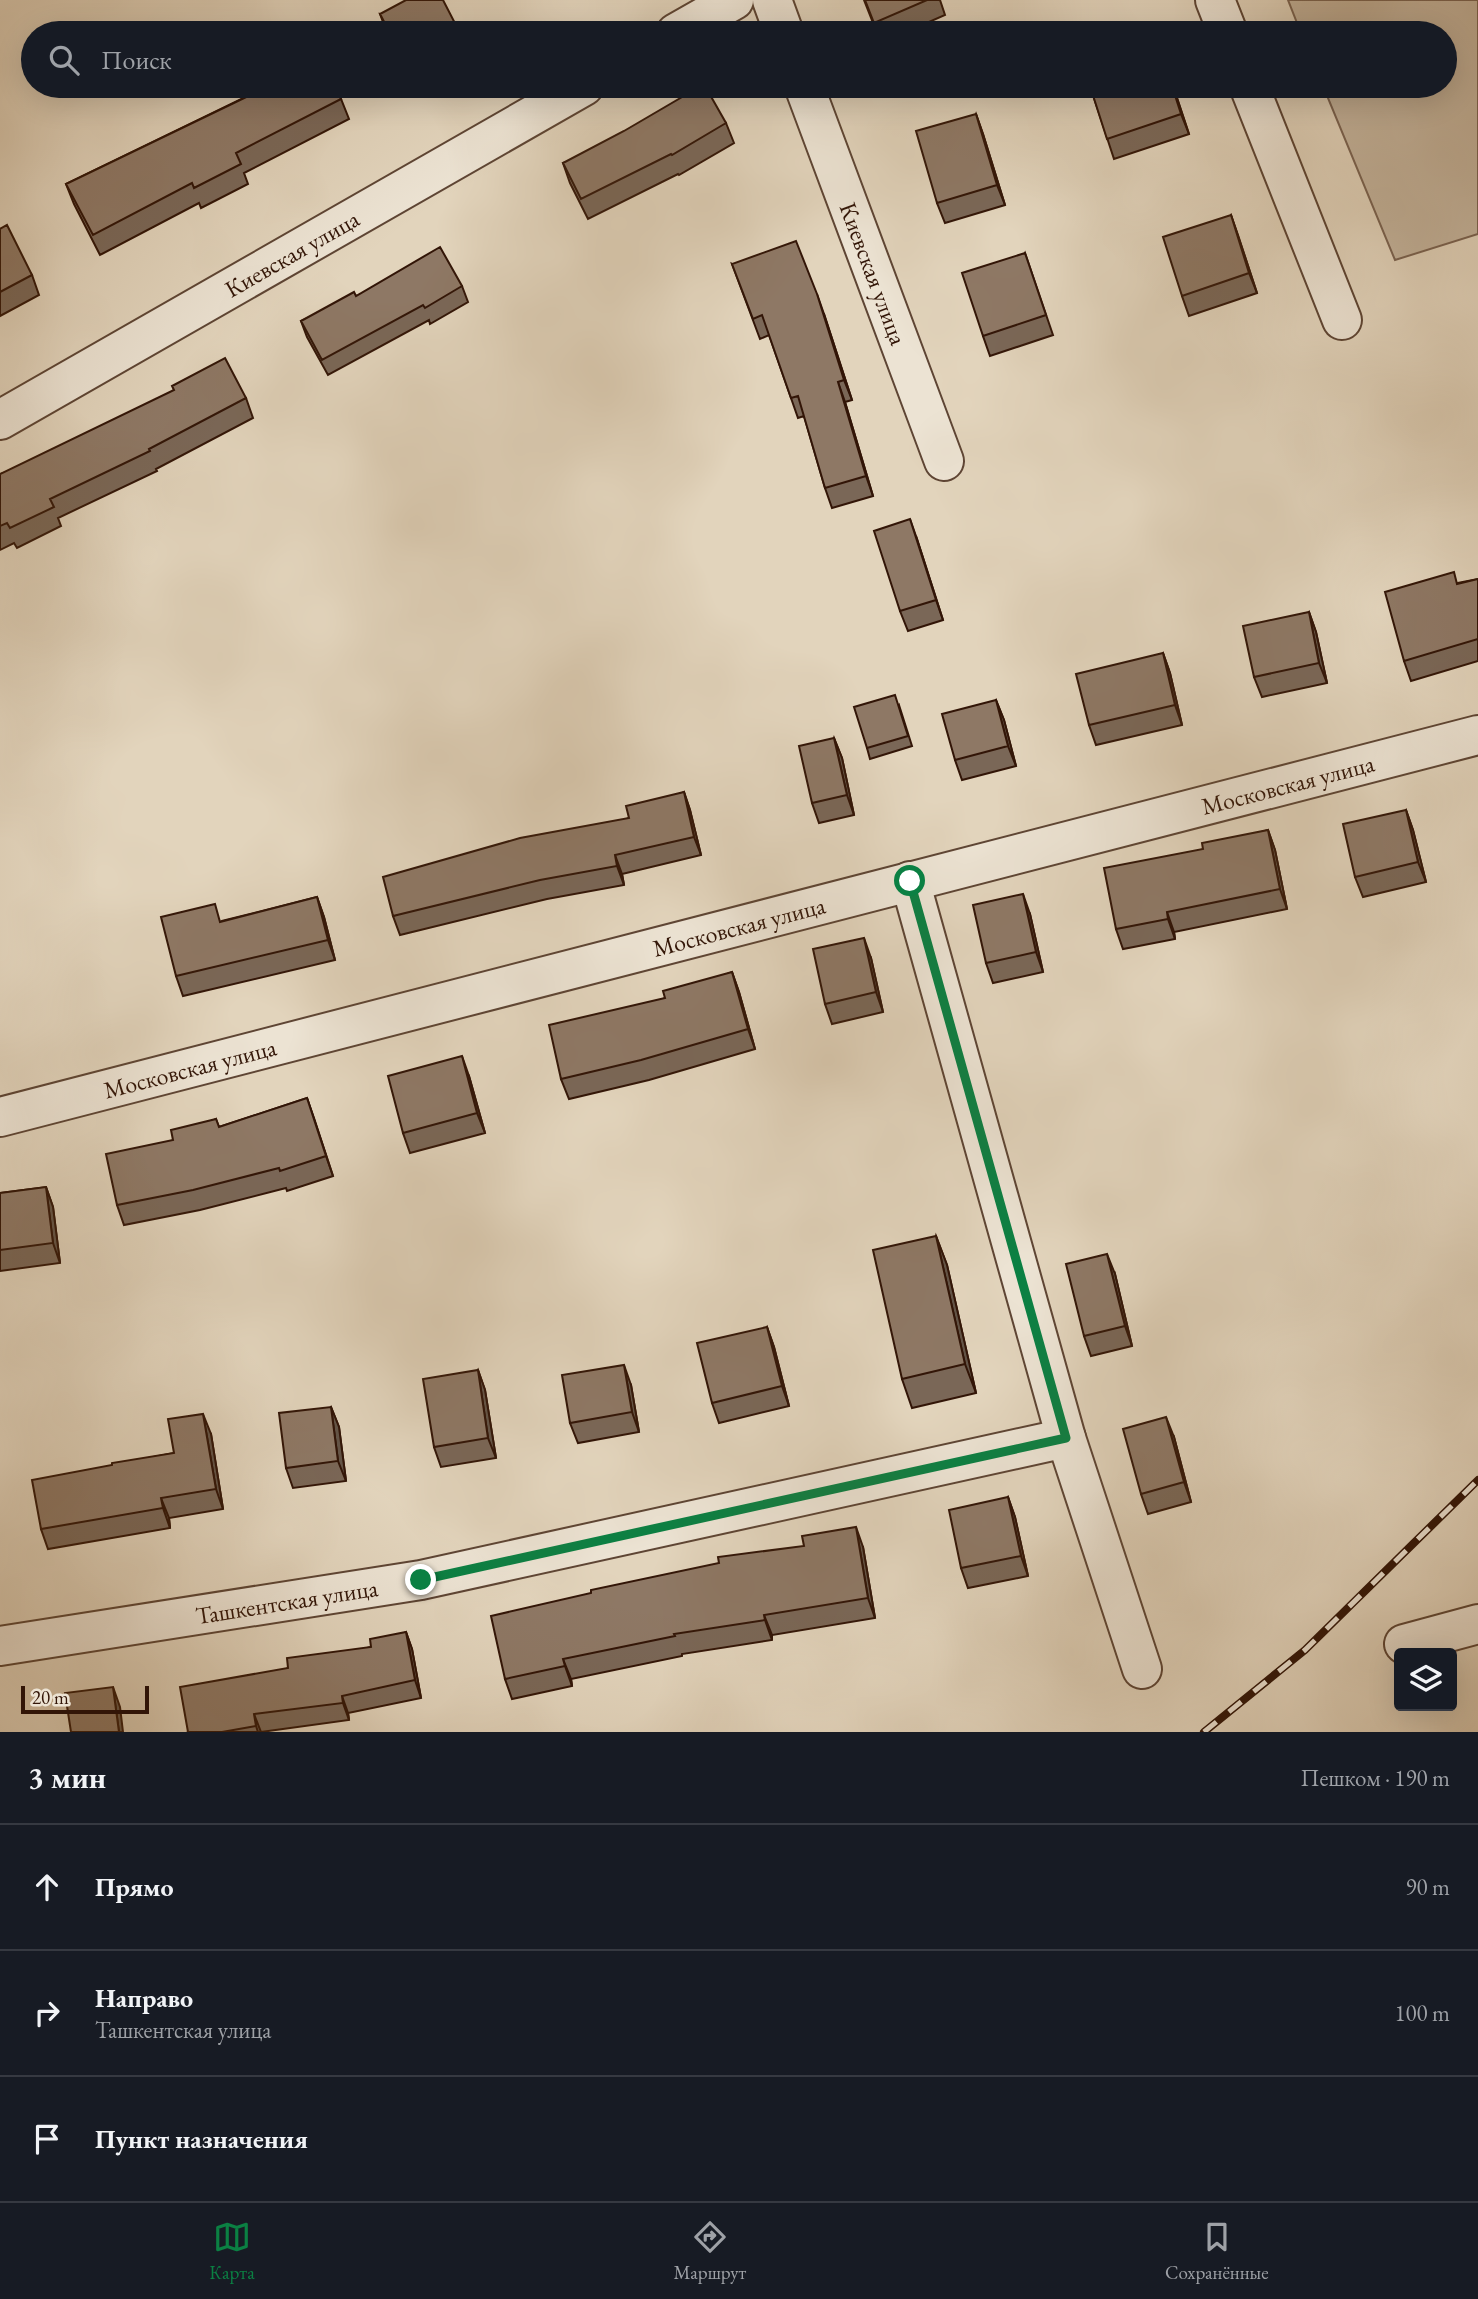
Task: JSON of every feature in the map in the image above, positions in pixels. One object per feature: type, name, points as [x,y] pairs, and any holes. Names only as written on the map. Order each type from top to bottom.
[{"type":"street","points":[[697,21],[734,0]]},
{"type":"street","points":[[772,0],[780,21]]},
{"type":"street","points":[[1215,0],[1223,21]]},
{"type":"street","name":"Киевская улица","points":[[0,420],[563,98]]},
{"type":"street","name":"Киевская улица","points":[[808,98],[944,461]]},
{"type":"street","points":[[1254,98],[1342,320]]},
{"type":"street","name":"Московская улица","points":[[0,1117],[1478,735]]},
{"type":"street","points":[[910,881],[1066,1438],[1142,1669]]},
{"type":"street","name":"Ташкентская улица","points":[[0,1646],[421,1580],[1066,1438]]},
{"type":"street","points":[[1404,1644],[1478,1624]]},
{"type":"shaded area","points":[[1288,0],[1478,0],[1478,234],[1395,260],[1328,98],[1457,98],[1457,21],[1296,21]]},
{"type":"building","points":[[406,0],[443,0],[454,21],[384,21],[380,14]]},
{"type":"building","points":[[865,0],[927,0],[879,21],[873,21]]},
{"type":"building","points":[[244,98],[341,99],[236,153],[241,164],[194,188],[192,183],[93,235],[66,184]]},
{"type":"building","points":[[680,98],[712,98],[726,123],[672,155],[581,199],[563,163]]},
{"type":"building","points":[[1094,98],[1176,98],[1181,114],[1107,139]]},
{"type":"building","points":[[976,114],[997,185],[937,203],[916,131]]},
{"type":"building","points":[[1231,215],[1249,273],[1182,296],[1163,237]]},
{"type":"building","points":[[7,225],[32,275],[0,292],[0,229]]},
{"type":"building","points":[[796,241],[817,294],[844,380],[838,382],[866,476],[825,488],[798,396],[791,398],[762,315],[753,319],[732,264]]},
{"type":"building","points":[[440,247],[462,286],[425,308],[423,305],[322,360],[301,321],[354,292],[356,296]]},
{"type":"building","points":[[1025,253],[1046,315],[983,336],[962,273]]},
{"type":"building","points":[[225,358],[246,398],[149,449],[150,451],[50,499],[54,507],[10,528],[7,523],[0,526],[0,474],[174,390],[172,386]]},
{"type":"building","points":[[910,519],[936,600],[900,611],[874,531]]},
{"type":"building","points":[[1454,572],[1457,584],[1478,579],[1478,639],[1404,661],[1385,592]]},
{"type":"building","points":[[1309,612],[1319,663],[1254,677],[1243,626]]},
{"type":"building","points":[[1163,653],[1175,705],[1089,725],[1076,674]]},
{"type":"building","points":[[895,695],[908,736],[867,748],[854,707]]},
{"type":"building","points":[[996,700],[1008,746],[955,760],[942,714]]},
{"type":"building","points":[[834,738],[847,795],[812,803],[799,746]]},
{"type":"building","points":[[684,792],[694,837],[615,855],[617,866],[540,880],[393,916],[383,877],[520,838],[629,818],[626,806]]},
{"type":"building","points":[[1406,810],[1418,862],[1355,877],[1343,824]]},
{"type":"building","points":[[1268,830],[1280,889],[1167,912],[1168,919],[1116,929],[1104,868],[1203,849],[1202,843]]},
{"type":"building","points":[[1023,894],[1036,952],[986,963],[973,905]]},
{"type":"building","points":[[317,897],[328,940],[176,976],[161,917],[215,904],[220,922]]},
{"type":"building","points":[[864,938],[876,992],[825,1004],[813,949]]},
{"type":"building","points":[[732,972],[748,1029],[641,1060],[561,1079],[549,1025],[665,998],[663,991]]},
{"type":"building","points":[[462,1056],[477,1113],[403,1133],[388,1076]]},
{"type":"building","points":[[307,1098],[326,1156],[280,1171],[279,1168],[193,1190],[117,1205],[106,1154],[173,1140],[171,1130],[216,1119],[219,1127]]},
{"type":"building","points":[[46,1187],[53,1243],[0,1250],[0,1193]]},
{"type":"building","points":[[936,1236],[965,1364],[902,1379],[873,1250]]},
{"type":"building","points":[[1107,1254],[1125,1326],[1084,1336],[1066,1264]]},
{"type":"building","points":[[767,1327],[782,1386],[712,1403],[697,1343]]},
{"type":"building","points":[[624,1365],[632,1412],[570,1423],[562,1375]]},
{"type":"building","points":[[478,1370],[488,1438],[434,1447],[423,1379]]},
{"type":"building","points":[[331,1407],[338,1461],[286,1468],[279,1413]]},
{"type":"building","points":[[203,1414],[216,1489],[161,1498],[163,1508],[41,1529],[32,1480],[174,1453],[168,1419]]},
{"type":"building","points":[[1166,1417],[1184,1482],[1141,1494],[1123,1429]]},
{"type":"building","points":[[1008,1497],[1021,1556],[961,1568],[949,1510]]},
{"type":"building","points":[[856,1527],[868,1598],[764,1615],[765,1620],[674,1634],[675,1636],[563,1659],[565,1666],[505,1679],[491,1616],[591,1593],[591,1590],[719,1563],[718,1557],[804,1546],[802,1536]]},
{"type":"building","points":[[406,1632],[415,1680],[342,1696],[343,1703],[254,1714],[256,1726],[222,1732],[188,1732],[180,1687],[288,1668],[287,1658],[371,1647],[370,1639]]},
{"type":"building","points":[[113,1687],[119,1732],[71,1732],[65,1693]]},
{"type":"railway","points":[[1204,1732],[1305,1650],[1478,1480]]},
{"type":"route","points":[[421,1580],[1066,1438],[910,881]]}]
